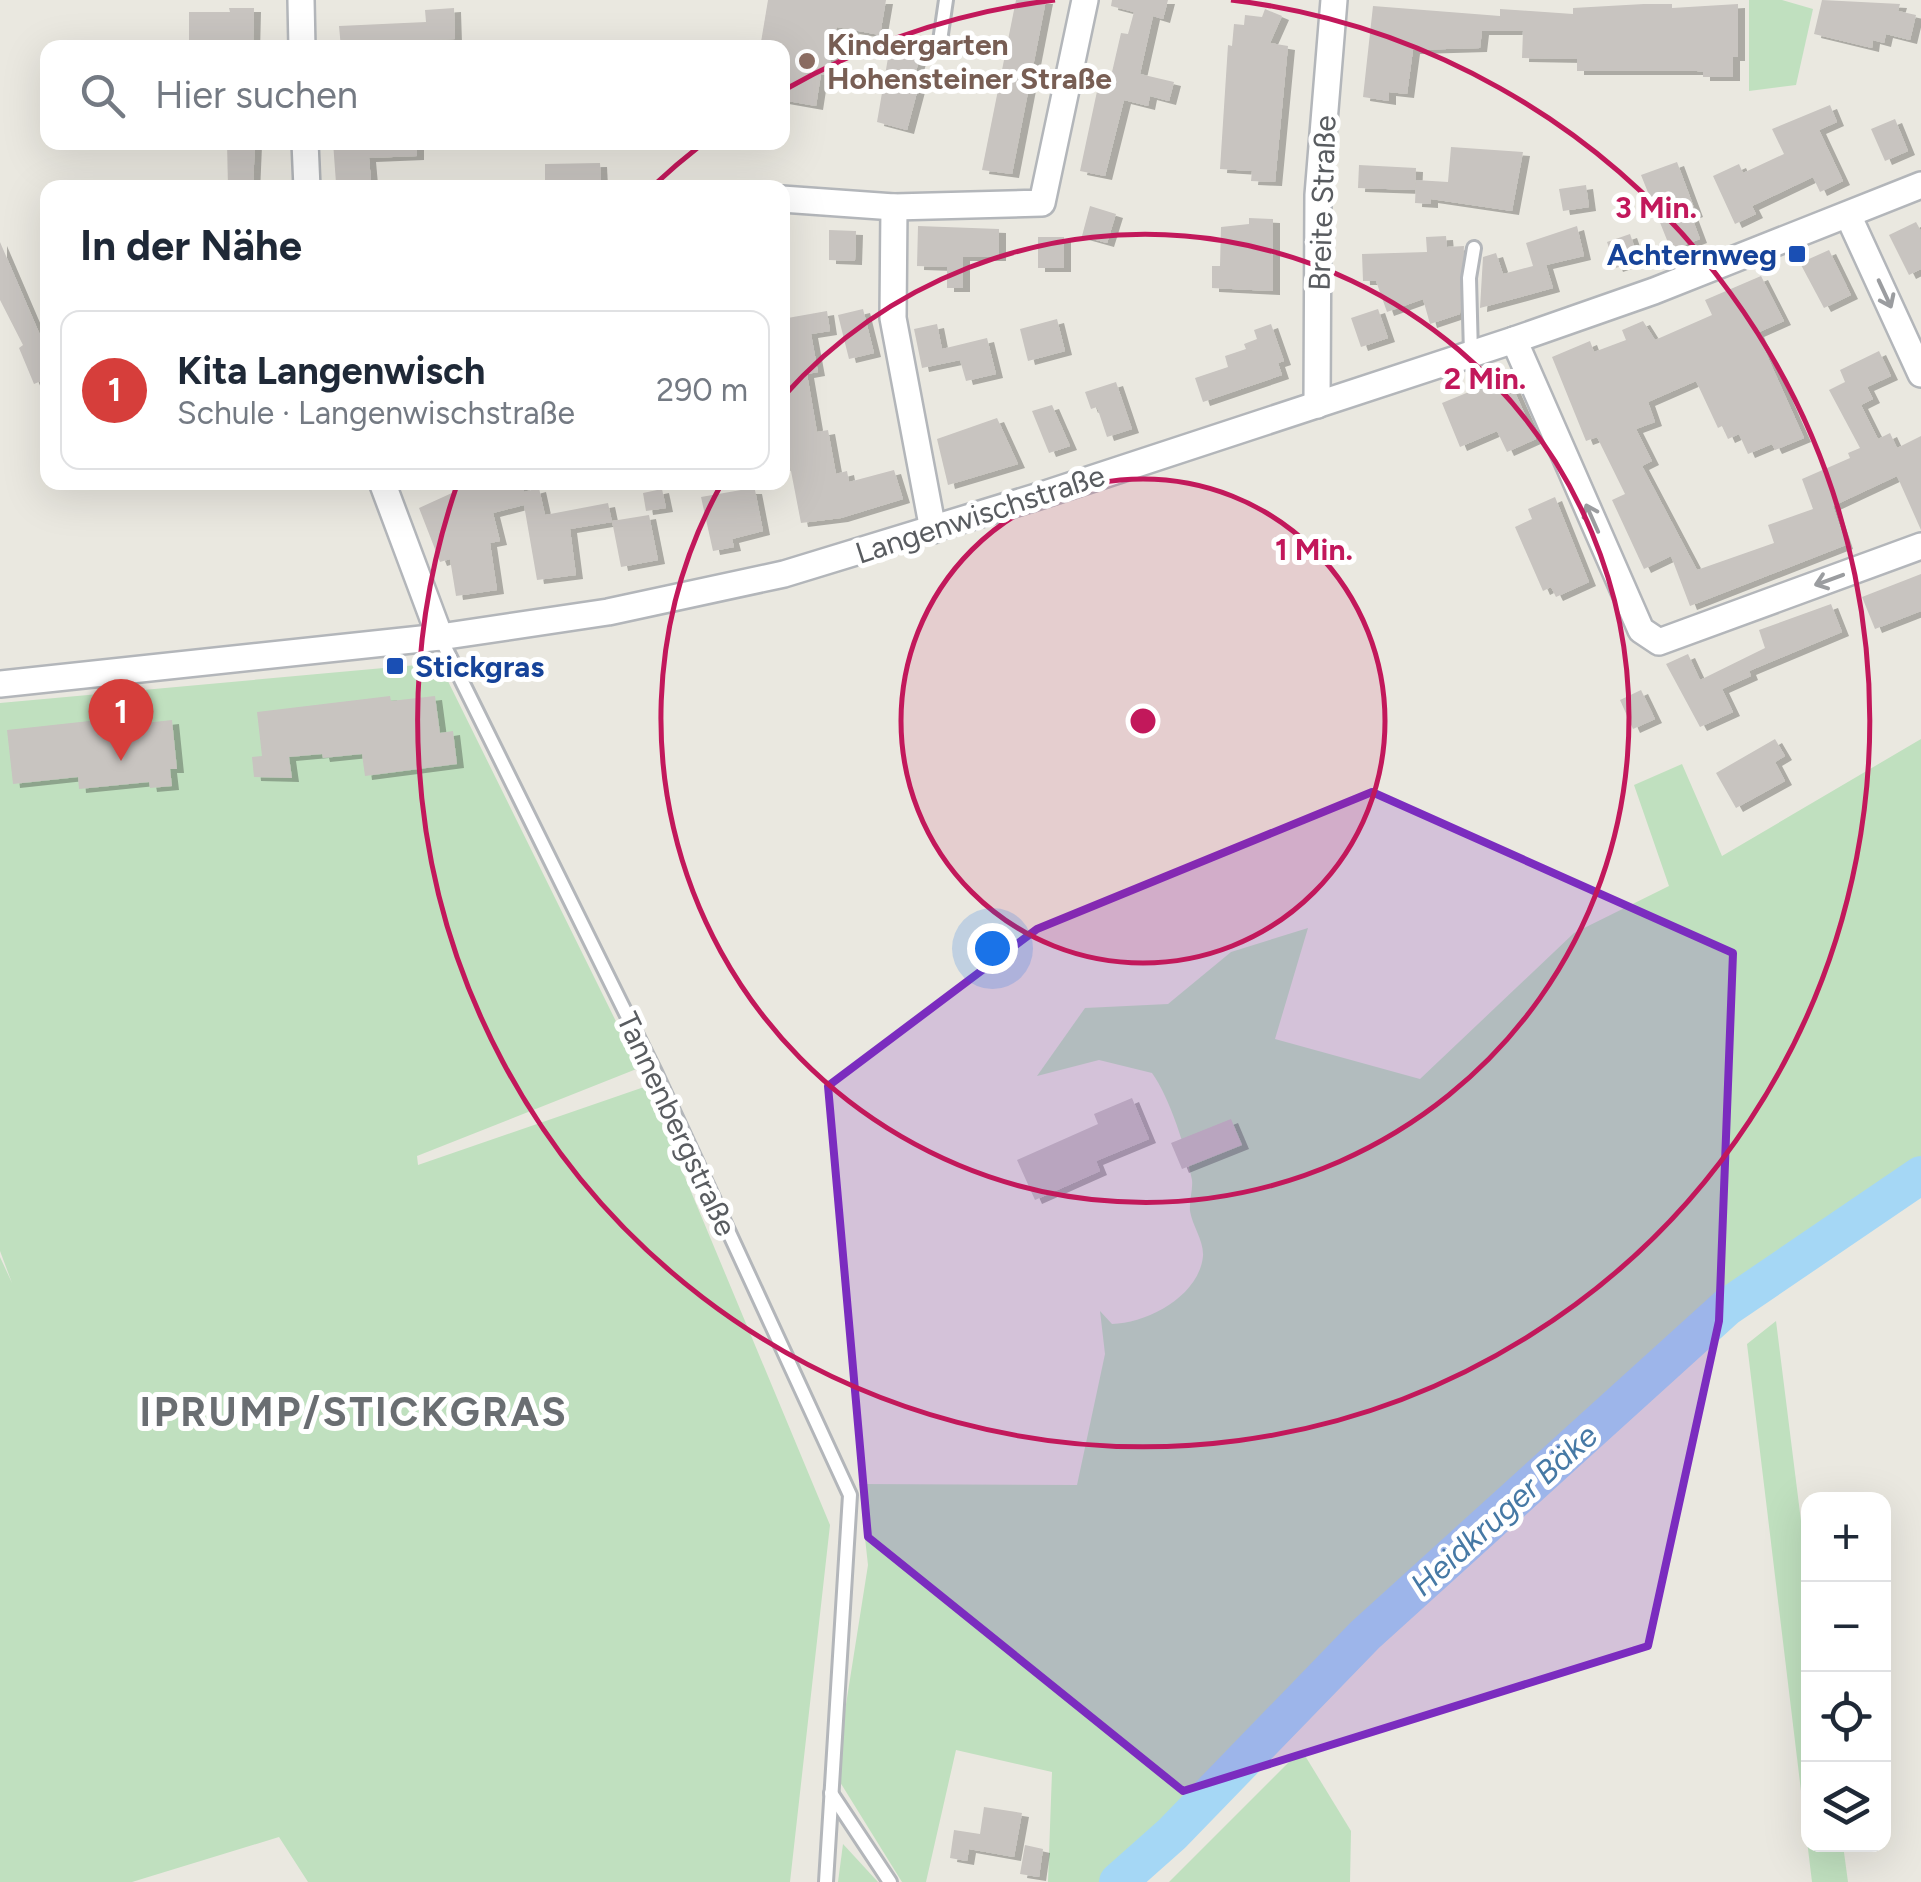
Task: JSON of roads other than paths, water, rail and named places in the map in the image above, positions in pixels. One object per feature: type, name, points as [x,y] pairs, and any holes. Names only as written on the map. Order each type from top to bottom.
[{"type":"street","points":[[301,0],[302,40]]},
{"type":"street","points":[[790,200],[894,207],[1042,204],[1085,0]]},
{"type":"street","name":"Breite Straße","points":[[1317,406],[1318,195],[1334,0]]},
{"type":"street","points":[[305,150],[307,180]]},
{"type":"street","name":"Langenwischstraße","points":[[0,684],[440,636],[608,612],[745,583],[933,530],[1514,340],[1921,185]]},
{"type":"street","points":[[894,207],[893,318],[933,530]]},
{"type":"street","points":[[1848,214],[1921,374]]},
{"type":"street","points":[[1514,340],[1642,630],[1659,642],[1921,546]]},
{"type":"street","name":"Tannenbergstraße","points":[[385,490],[440,636]]},
{"type":"lane","points":[[940,41],[946,0]]},
{"type":"lane","points":[[1470,354],[1469,278],[1474,248]]},
{"type":"lane","name":"Tannenbergstraße","points":[[440,636],[655,1072],[850,1495],[826,1882]]},
{"type":"lane","points":[[830,1791],[890,1882]]},
{"type":"waterway","name":"Heidkruger Bäke","points":[[1118,1882],[1172,1834],[1365,1635],[1727,1307],[1921,1175]]},
{"type":"place","name":"Kindergarten Hohensteiner Straße","points":[[807,61]]},
{"type":"place","name":"Achternweg","points":[[1797,254]]},
{"type":"place","name":"Stickgras","points":[[395,666]]},
{"type":"place","name":"Kita Langenwisch","points":[[121,761]]},
{"type":"district","name":"IPRUMP/STICKGRAS","points":[[354,1412]]}]
